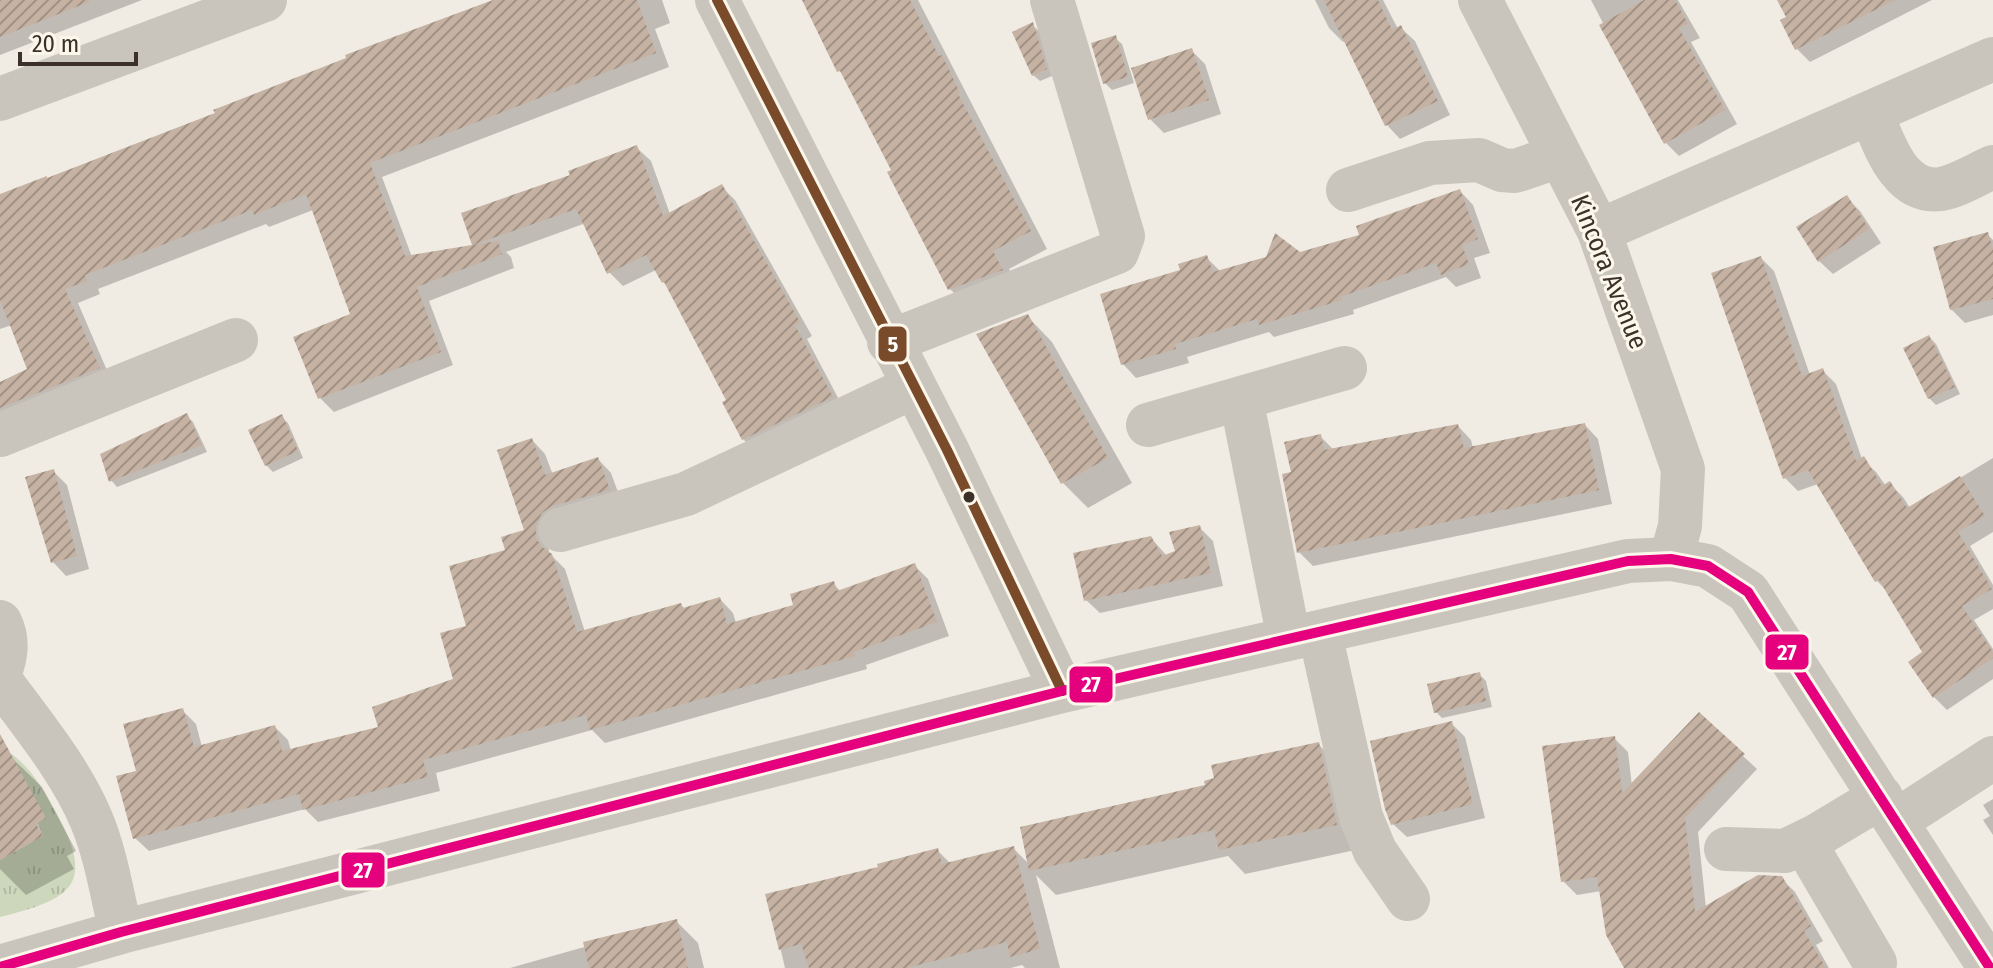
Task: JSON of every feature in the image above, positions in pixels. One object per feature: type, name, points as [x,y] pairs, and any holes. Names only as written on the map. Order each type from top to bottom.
[{"type":"street","points":[[0,99],[265,0]]},
{"type":"street","points":[[717,0],[954,464],[1062,691]]},
{"type":"street","points":[[889,342],[1117,252],[1123,236],[1052,0]]},
{"type":"street","name":"Kincora Avenue","points":[[1480,0],[1599,231],[1683,469],[1680,526],[1671,559]]},
{"type":"street","points":[[1599,231],[1993,59]]},
{"type":"street","points":[[1871,113],[1893,163],[1907,178],[1924,188],[1943,189],[1993,167]]},
{"type":"street","points":[[1348,190],[1430,163],[1479,160],[1502,170],[1515,171],[1560,156]]},
{"type":"street","points":[[0,435],[236,340]]},
{"type":"street","points":[[1148,425],[1345,368]]},
{"type":"street","points":[[560,530],[686,494],[913,387]]},
{"type":"street","points":[[1241,398],[1304,636],[1361,817],[1375,851],[1408,899]]},
{"type":"street","points":[[15,965],[121,932],[1062,691],[1628,561],[1671,559],[1708,566],[1748,592],[1990,968]]},
{"type":"street","points":[[0,622],[6,655],[0,673]]},
{"type":"street","points":[[0,680],[68,776],[90,816],[121,932]]},
{"type":"street","points":[[1726,849],[1785,851],[1888,809],[1993,758]]},
{"type":"street","points":[[1804,842],[1875,963]]},
{"type":"green space","points":[[10,753],[31,772],[56,812],[68,837],[75,873],[70,885],[60,895],[0,917],[0,860],[43,836]]},
{"type":"building","points":[[0,0],[89,0],[89,2],[0,37]]},
{"type":"building","points":[[493,0],[637,0],[656,53],[370,163],[405,256],[472,245],[461,213],[570,175],[568,171],[637,145],[663,216],[722,184],[800,322],[795,325],[833,397],[742,440],[722,402],[726,400],[664,282],[646,255],[607,274],[576,209],[473,245],[498,241],[502,254],[417,287],[441,352],[318,399],[293,337],[350,314],[306,194],[254,215],[252,210],[85,275],[87,281],[65,289],[100,368],[0,408],[0,382],[27,369],[0,300],[0,194],[215,113],[213,110],[346,58],[345,55]]},
{"type":"building","points":[[802,0],[910,0],[939,56],[942,55],[958,94],[1031,231],[993,251],[1003,270],[948,290],[887,172],[891,170]]},
{"type":"building","points":[[1324,0],[1378,0],[1392,30],[1401,25],[1438,101],[1385,126]]},
{"type":"building","points":[[1644,0],[1675,0],[1688,24],[1679,28],[1725,110],[1664,144],[1599,25]]},
{"type":"building","points":[[1777,0],[1895,0],[1795,50],[1780,20],[1786,17]]},
{"type":"building","points":[[1033,22],[1047,69],[1032,76],[1012,32]]},
{"type":"building","points":[[1116,35],[1128,77],[1103,84],[1091,43]]},
{"type":"building","points":[[1192,48],[1209,100],[1148,120],[1131,68]]},
{"type":"building","points":[[1460,189],[1478,239],[1462,245],[1469,264],[1441,275],[1436,263],[1340,297],[1342,300],[1259,325],[1257,319],[1175,344],[1176,349],[1121,365],[1100,294],[1180,270],[1178,264],[1207,255],[1213,272],[1266,257],[1275,233],[1300,252],[1359,235],[1356,226]]},
{"type":"building","points":[[1847,195],[1869,229],[1818,262],[1796,227]]},
{"type":"building","points":[[1988,232],[1993,249],[1993,299],[1950,310],[1933,247]]},
{"type":"building","points":[[1761,256],[1802,376],[1823,368],[1856,461],[1864,456],[1882,486],[1890,481],[1907,508],[1960,476],[1985,516],[1958,532],[1992,589],[1962,606],[1993,652],[1993,658],[1933,698],[1908,662],[1922,652],[1879,580],[1875,582],[1808,470],[1783,479],[1711,273]]},
{"type":"building","points":[[1028,314],[1108,458],[1061,484],[976,334]]},
{"type":"building","points":[[1929,335],[1955,387],[1928,399],[1903,348]]},
{"type":"building","points":[[187,413],[202,445],[109,482],[100,454]]},
{"type":"building","points":[[282,414],[298,451],[265,466],[248,430]]},
{"type":"building","points":[[1585,423],[1599,490],[1297,553],[1282,474],[1291,472],[1284,442],[1321,434],[1324,450],[1458,424],[1464,448]]},
{"type":"building","points":[[532,438],[545,475],[598,457],[610,490],[552,506],[542,513],[536,525],[536,538],[552,554],[577,632],[681,603],[683,608],[720,597],[727,624],[793,605],[790,594],[834,581],[837,591],[915,563],[937,622],[854,652],[855,656],[590,730],[586,715],[423,760],[428,777],[303,810],[299,794],[133,839],[116,776],[136,771],[123,724],[183,708],[194,747],[275,725],[282,751],[378,727],[372,707],[453,679],[440,633],[466,626],[449,566],[505,550],[501,537],[524,530],[497,450]]},
{"type":"building","points":[[54,469],[77,556],[51,563],[25,477]]},
{"type":"building","points":[[1200,525],[1211,573],[1084,601],[1073,553],[1151,536],[1162,556],[1175,551],[1169,532]]},
{"type":"building","points":[[1480,672],[1486,701],[1434,713],[1427,684]]},
{"type":"building","points":[[1699,712],[1745,754],[1685,818],[1695,912],[1758,875],[1782,876],[1811,926],[1804,931],[1826,968],[1624,968],[1606,935],[1597,877],[1561,882],[1542,746],[1615,736],[1622,793]]},
{"type":"building","points":[[1452,721],[1473,804],[1391,825],[1370,741]]},
{"type":"building","points":[[0,734],[46,818],[36,824],[43,836],[0,860]]},
{"type":"building","points":[[1319,742],[1337,825],[1219,850],[1214,830],[1029,871],[1020,827],[1205,785],[1204,781],[1214,778],[1211,765]]},
{"type":"building","points":[[1014,846],[1040,949],[1010,957],[1007,942],[907,968],[809,968],[801,944],[779,950],[765,894],[878,867],[877,864],[938,848],[942,864]]},
{"type":"building","points":[[677,919],[688,968],[589,968],[583,942]]},
{"type":"transit line","name":"5","points":[[717,0],[947,450],[1062,691]]},
{"type":"transit line","name":"27","points":[[0,967],[121,932],[1062,691],[1628,561],[1671,559],[1708,566],[1748,592],[1990,968]]}]
